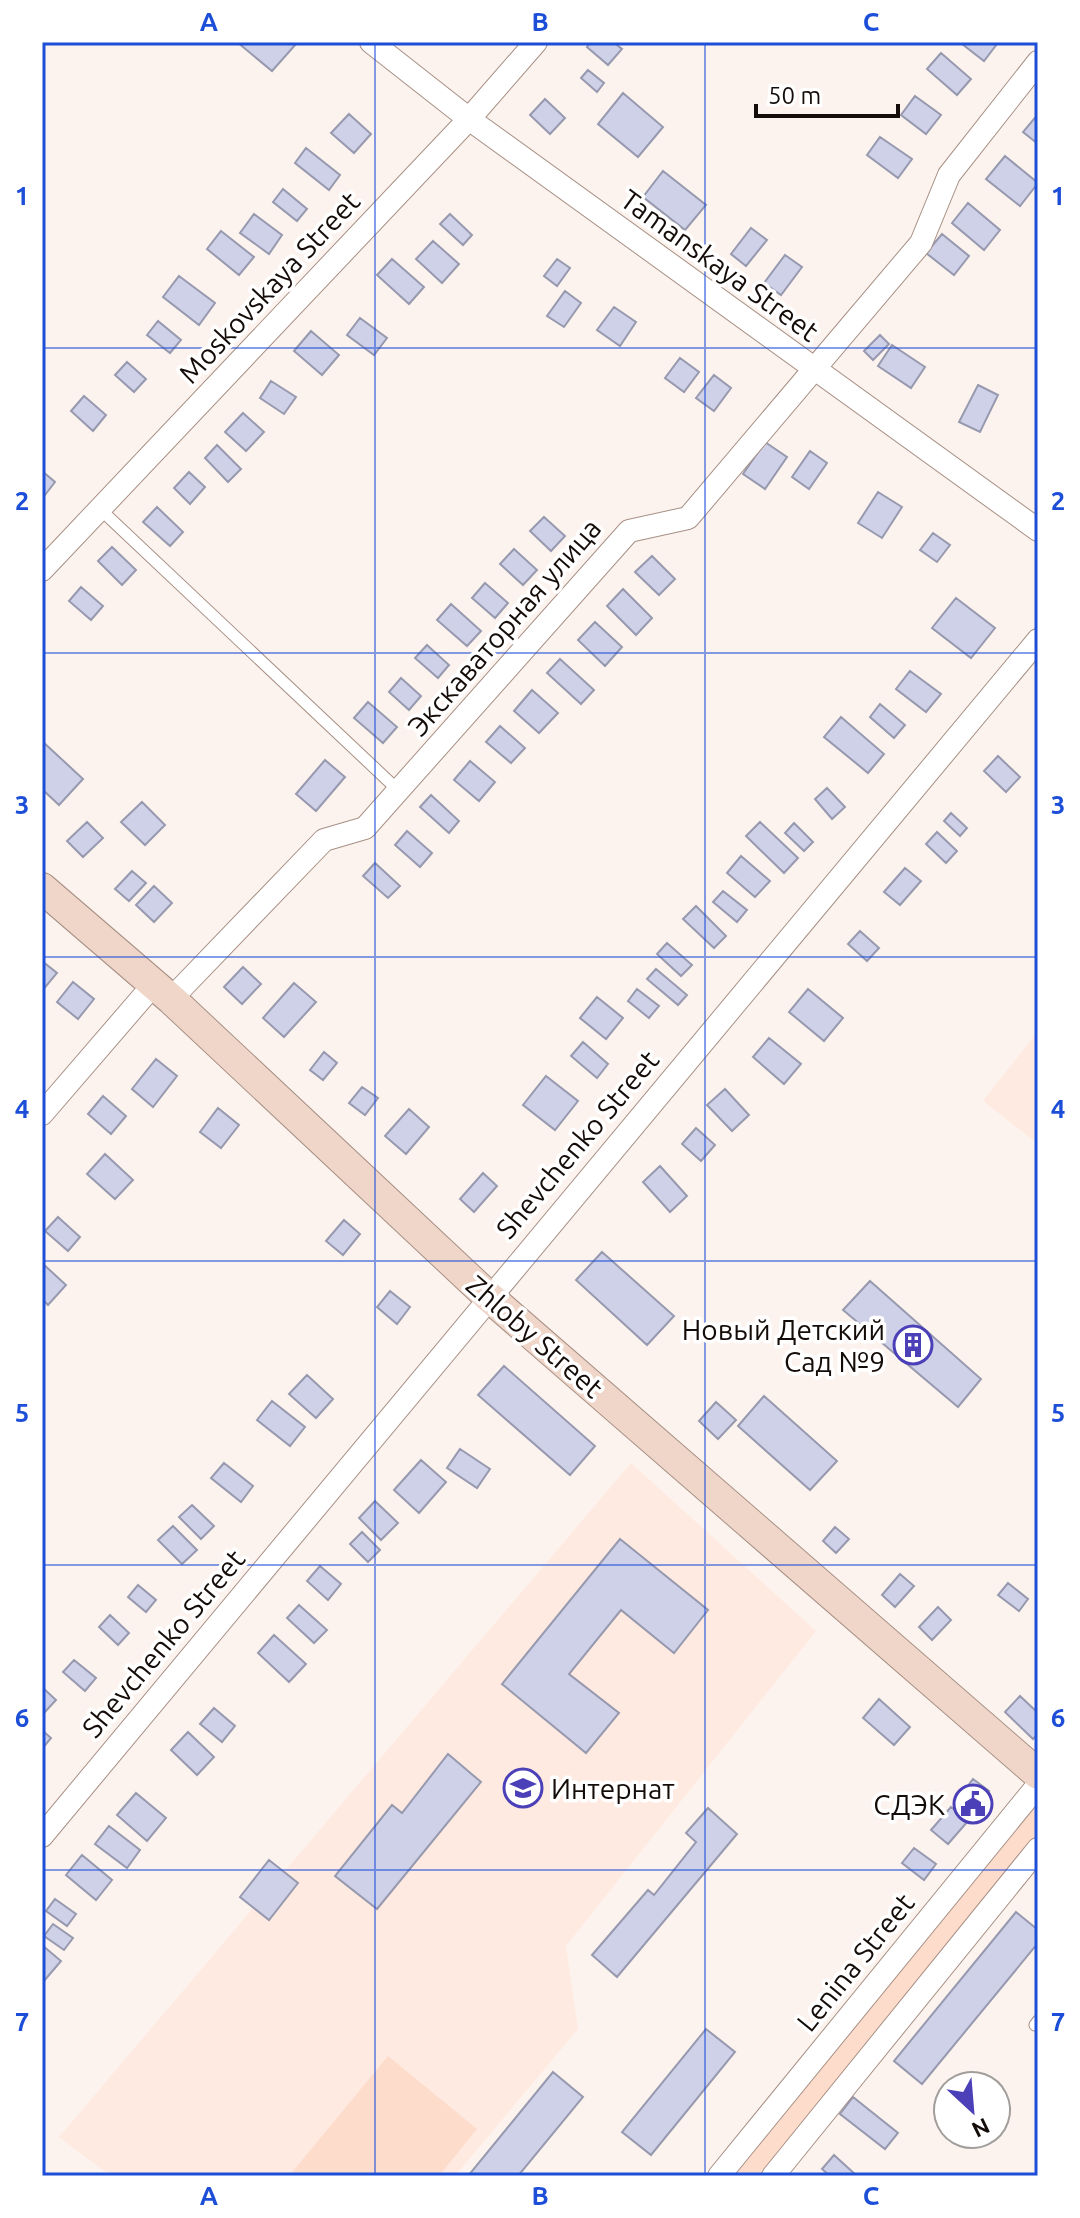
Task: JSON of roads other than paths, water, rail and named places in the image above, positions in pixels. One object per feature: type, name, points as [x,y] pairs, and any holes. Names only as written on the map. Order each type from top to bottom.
[{"type":"street","name":"Tamanskaya Street","points":[[371,42],[469,119],[1038,530]]},
{"type":"street","name":"Moskovskaya Street","points":[[42,570],[469,119],[536,42]]},
{"type":"street","name":"Экскаваторная улица","points":[[42,1114],[163,992],[324,840],[365,828],[629,531],[688,518],[921,243],[949,175],[1038,62]]},
{"type":"street","name":"Shevchenko Street","points":[[42,1836],[1038,640]]},
{"type":"street","name":"Zhloby Street","points":[[42,888],[163,992],[489,1297],[1038,1774]]},
{"type":"street","name":"Lenina Street","points":[[719,2176],[1038,1785]]},
{"type":"street","points":[[773,2176],[1038,1849]]},
{"type":"lane","points":[[100,509],[399,791]]},
{"type":"place","name":"Новый Детский Сад №9","points":[[913,1345]]},
{"type":"place","name":"Интернат","points":[[523,1788]]},
{"type":"place","name":"СДЭК","points":[[973,1804]]}]
